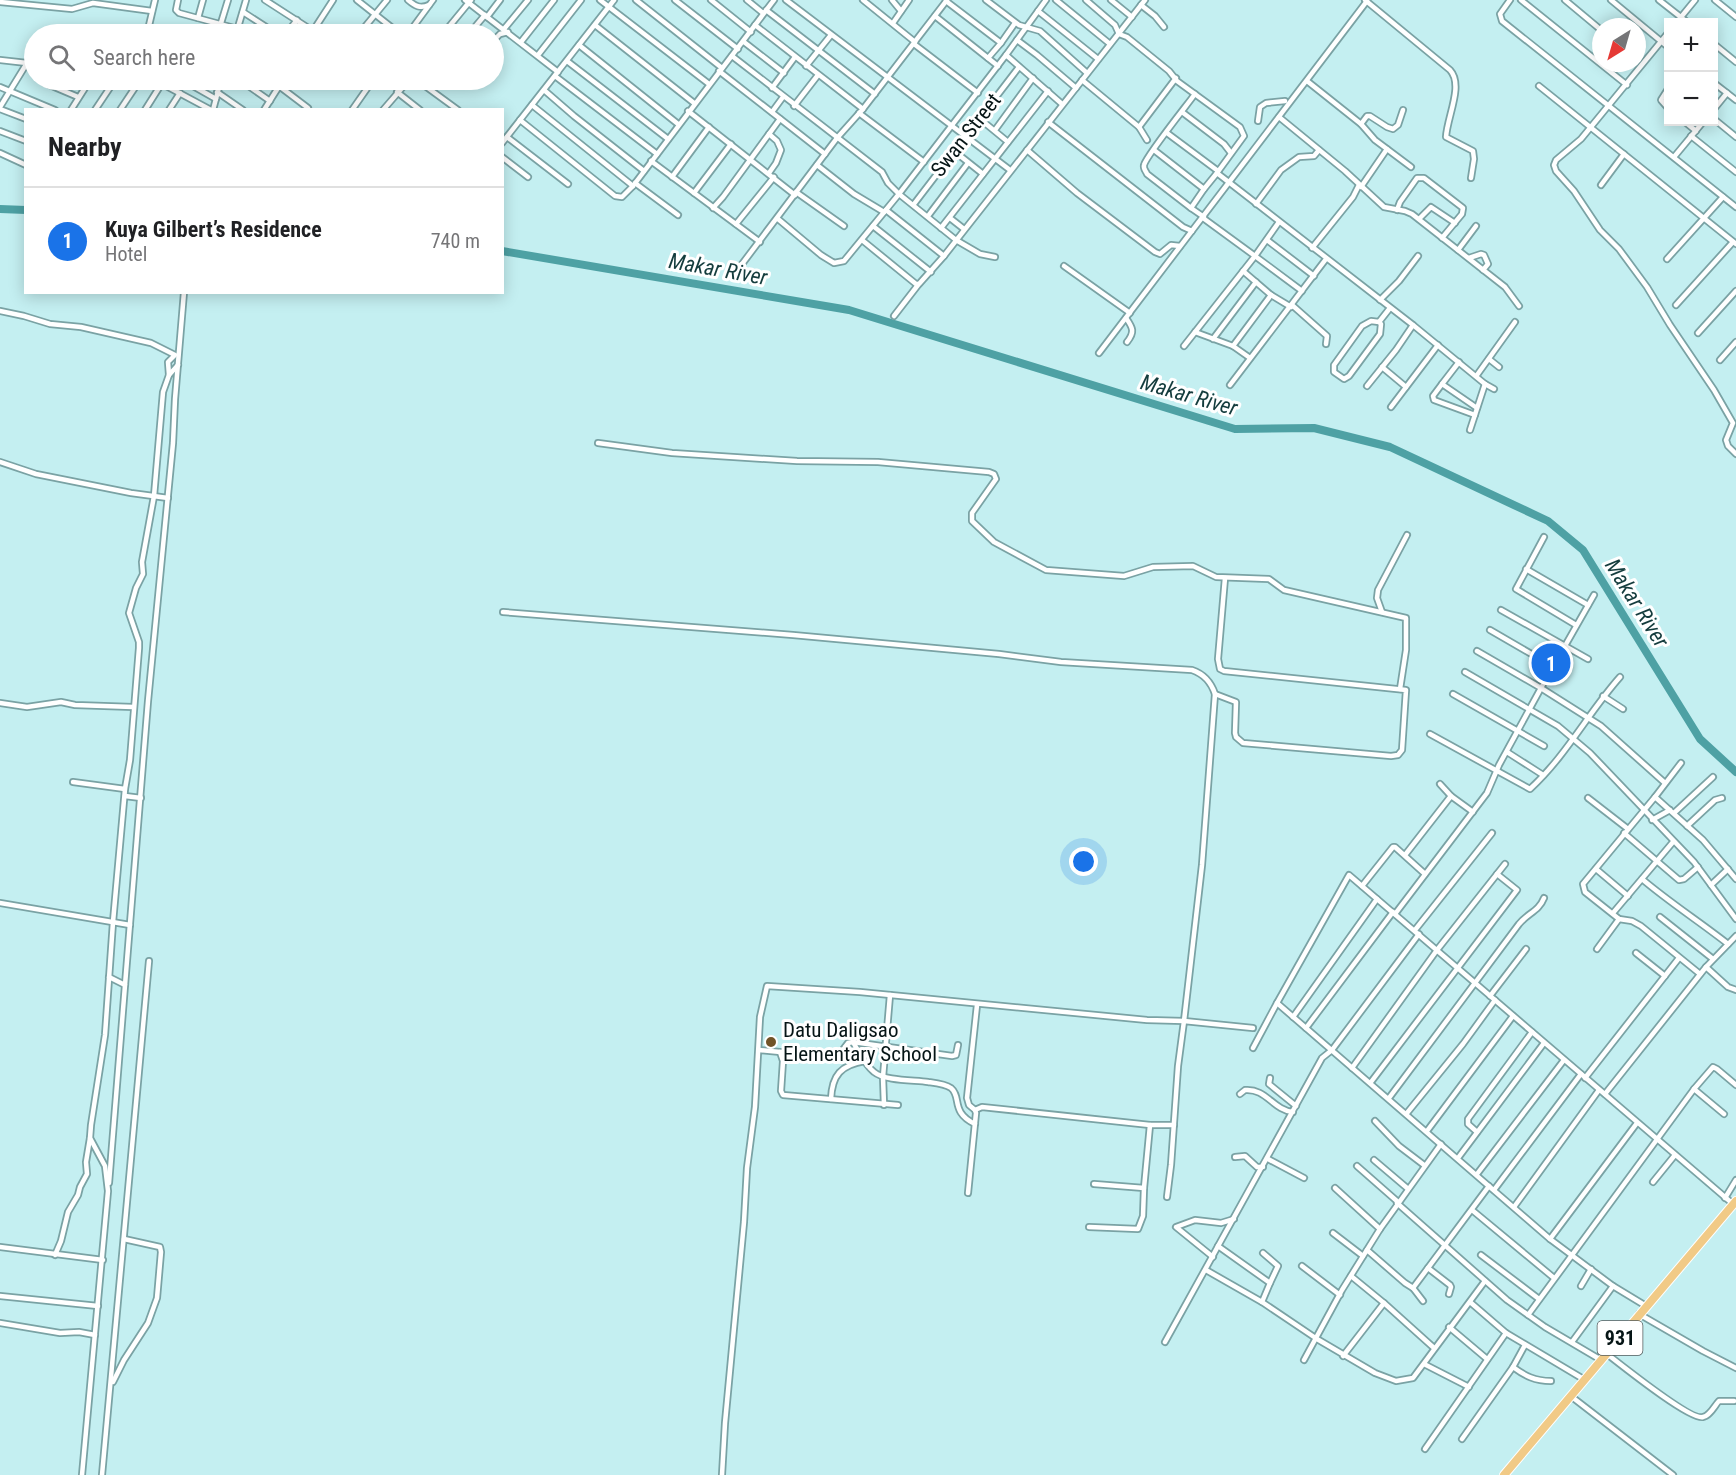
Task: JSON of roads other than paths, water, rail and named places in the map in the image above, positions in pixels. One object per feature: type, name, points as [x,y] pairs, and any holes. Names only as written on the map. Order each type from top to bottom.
[{"type":"main road","name":"931","points":[[1504,1475],[1734,1203]]},
{"type":"street","points":[[56,8],[58,0]]},
{"type":"street","points":[[130,8],[132,0]]},
{"type":"street","points":[[149,24],[155,0]]},
{"type":"street","points":[[178,0],[176,7],[178,12],[221,23],[228,0]]},
{"type":"street","points":[[198,18],[203,0]]},
{"type":"street","points":[[239,24],[246,0]]},
{"type":"street","points":[[265,0],[302,24]]},
{"type":"street","points":[[318,24],[333,0]]},
{"type":"street","points":[[357,0],[387,24]]},
{"type":"street","points":[[368,24],[387,0]]},
{"type":"street","points":[[408,0],[416,7],[431,2]]},
{"type":"street","points":[[478,24],[500,0]]},
{"type":"street","points":[[528,0],[506,31],[657,154]]},
{"type":"street","points":[[521,42],[554,0]]},
{"type":"street","points":[[538,55],[581,0]]},
{"type":"street","points":[[600,0],[709,84]]},
{"type":"street","points":[[504,141],[614,0]]},
{"type":"street","points":[[636,0],[825,154]]},
{"type":"street","points":[[675,0],[738,49]]},
{"type":"street","points":[[711,0],[751,32]]},
{"type":"street","points":[[747,0],[875,94]]},
{"type":"street","points":[[520,120],[615,196],[622,197],[744,42],[774,0]]},
{"type":"street","points":[[786,0],[1010,170]]},
{"type":"street","points":[[863,0],[978,93]]},
{"type":"street","points":[[892,0],[902,11]]},
{"type":"street","points":[[893,23],[909,0]]},
{"type":"street","points":[[986,0],[1015,23],[1040,31],[1087,73]]},
{"type":"street","points":[[778,219],[820,255],[838,264],[844,261],[978,93],[1046,0]]},
{"type":"street","points":[[1056,0],[1110,44]]},
{"type":"street","points":[[1086,0],[1114,25],[1119,34],[1126,37],[1178,81],[1240,127],[1244,136],[1241,142],[1191,208]]},
{"type":"street","points":[[1093,0],[1096,9]]},
{"type":"street","points":[[1111,0],[1132,17]]},
{"type":"street","points":[[1510,0],[1500,14],[1502,21],[1736,207]]},
{"type":"street","points":[[1521,0],[1627,85]]},
{"type":"street","points":[[1565,0],[1592,22]]},
{"type":"street","points":[[1611,0],[1662,41]]},
{"type":"street","points":[[1659,0],[1681,18],[1695,0]]},
{"type":"street","points":[[1715,0],[1736,17]]},
{"type":"street","points":[[451,24],[468,1],[497,24]]},
{"type":"street","points":[[734,276],[837,138],[875,94],[935,16],[944,1],[1000,42]]},
{"type":"street","points":[[1099,353],[1230,184],[1366,1],[1455,76],[1456,86],[1446,137],[1473,151],[1471,178]]},
{"type":"street","points":[[0,2],[72,9],[89,2],[110,2],[152,11]]},
{"type":"street","points":[[415,24],[431,2]]},
{"type":"street","points":[[894,316],[918,285],[931,273],[1143,2],[1164,27]]},
{"type":"street","points":[[1038,11],[1098,59]]},
{"type":"street","points":[[243,12],[262,24]]},
{"type":"street","points":[[935,16],[998,66]]},
{"type":"street","points":[[294,24],[297,20]]},
{"type":"street","points":[[988,57],[1015,23]]},
{"type":"street","points":[[595,25],[694,103]]},
{"type":"street","points":[[755,25],[924,162]]},
{"type":"street","points":[[806,66],[831,35]]},
{"type":"street","points":[[1646,60],[1664,38]]},
{"type":"street","points":[[1017,40],[1076,88]]},
{"type":"street","points":[[744,42],[784,73]]},
{"type":"street","points":[[579,45],[678,124]]},
{"type":"street","points":[[1718,48],[1736,62]]},
{"type":"street","points":[[1006,55],[1062,104]]},
{"type":"street","points":[[732,56],[882,172],[899,194],[956,240],[980,254],[995,257]]},
{"type":"street","points":[[772,88],[795,57]]},
{"type":"street","points":[[0,60],[24,63]]},
{"type":"street","points":[[567,61],[668,139]]},
{"type":"street","name":"Swan Street","points":[[914,204],[1019,67]]},
{"type":"street","points":[[24,68],[0,108],[24,118]]},
{"type":"street","points":[[1637,72],[1591,128],[1556,160],[1555,168],[1574,191],[1600,230],[1623,254],[1647,287],[1714,390],[1732,420],[1733,426],[1726,440],[1728,446],[1736,454]]},
{"type":"street","points":[[794,106],[818,75]]},
{"type":"street","points":[[994,130],[1033,78]]},
{"type":"street","points":[[1139,127],[1176,78]]},
{"type":"street","points":[[1082,80],[1139,127],[1147,140]]},
{"type":"street","points":[[1307,81],[1361,124],[1375,140],[1411,167]]},
{"type":"street","points":[[1539,86],[1735,243],[1676,305]]},
{"type":"street","points":[[1718,86],[1736,100]]},
{"type":"street","points":[[0,87],[50,108]]},
{"type":"street","points":[[60,90],[78,98]]},
{"type":"street","points":[[71,108],[83,90]]},
{"type":"street","points":[[96,108],[108,90]]},
{"type":"street","points":[[121,108],[133,90]]},
{"type":"street","points":[[146,108],[158,90]]},
{"type":"street","points":[[175,90],[208,108]]},
{"type":"street","points":[[200,90],[216,99]]},
{"type":"street","points":[[254,90],[270,101]]},
{"type":"street","points":[[266,108],[277,90]]},
{"type":"street","points":[[284,90],[308,108]]},
{"type":"street","points":[[354,108],[367,90]]},
{"type":"street","points":[[433,90],[455,108]]},
{"type":"street","points":[[544,90],[644,171]]},
{"type":"street","points":[[941,228],[1048,91]]},
{"type":"street","points":[[213,108],[217,92],[240,108]]},
{"type":"street","points":[[384,108],[397,92],[417,108]]},
{"type":"street","points":[[170,108],[180,93]]},
{"type":"street","points":[[1718,103],[1727,93]]},
{"type":"street","points":[[1195,94],[1144,164],[1145,171],[1302,291]]},
{"type":"street","points":[[772,112],[783,97]]},
{"type":"street","points":[[1258,121],[1260,107],[1266,103],[1285,101]]},
{"type":"street","points":[[532,105],[678,215]]},
{"type":"street","points":[[1361,124],[1367,116],[1370,116],[1393,129],[1398,125],[1403,110]]},
{"type":"street","points":[[688,111],[774,177],[844,226]]},
{"type":"street","points":[[1182,112],[1224,144],[1231,153]]},
{"type":"street","points":[[1279,117],[1384,207],[1408,212],[1469,258],[1508,289],[1518,306]]},
{"type":"street","points":[[712,208],[780,119]]},
{"type":"street","points":[[980,119],[1008,142]]},
{"type":"street","points":[[1048,123],[1183,227],[1192,231]]},
{"type":"street","points":[[1718,123],[1736,137]]},
{"type":"street","points":[[848,126],[853,133]]},
{"type":"street","points":[[1690,126],[1696,130]]},
{"type":"street","points":[[1674,157],[1700,126]]},
{"type":"street","points":[[672,177],[709,127]]},
{"type":"street","points":[[0,131],[24,140]]},
{"type":"street","points":[[1167,133],[1494,389]]},
{"type":"street","points":[[769,134],[777,141],[781,150],[776,164],[769,173]]},
{"type":"street","points":[[1691,136],[1736,172]]},
{"type":"street","points":[[507,137],[568,184]]},
{"type":"street","points":[[694,193],[731,144]]},
{"type":"street","points":[[1312,248],[1353,197],[1387,149]]},
{"type":"street","points":[[1027,150],[1077,193],[1160,254],[1165,265]]},
{"type":"street","points":[[1154,150],[1204,189]]},
{"type":"street","points":[[1256,204],[1281,170],[1299,158],[1314,156],[1319,150]]},
{"type":"street","points":[[954,151],[983,174]]},
{"type":"street","points":[[0,153],[24,164]]},
{"type":"street","points":[[1601,185],[1624,154]]},
{"type":"street","points":[[504,159],[528,177]]},
{"type":"street","points":[[651,161],[760,242]]},
{"type":"street","points":[[928,216],[968,163]]},
{"type":"street","points":[[817,165],[854,194],[885,211],[944,256]]},
{"type":"street","points":[[736,224],[774,177]]},
{"type":"street","points":[[1397,210],[1415,180],[1421,177],[1463,208],[1462,214],[1442,238]]},
{"type":"street","points":[[1667,259],[1723,197]]},
{"type":"street","points":[[1419,219],[1431,207],[1455,223]]},
{"type":"street","points":[[950,218],[964,229]]},
{"type":"street","points":[[1184,346],[1279,222]]},
{"type":"street","points":[[873,226],[931,273]]},
{"type":"street","points":[[1458,250],[1476,226]]},
{"type":"street","points":[[862,240],[918,285]]},
{"type":"street","points":[[1267,240],[1314,276]]},
{"type":"street","points":[[1160,254],[1169,245],[1180,246]]},
{"type":"street","points":[[1469,258],[1484,255],[1488,264],[1483,270]]},
{"type":"street","points":[[1380,300],[1399,281],[1418,256]]},
{"type":"street","points":[[1230,385],[1326,259]]},
{"type":"street","points":[[1064,266],[1130,313]]},
{"type":"street","points":[[1243,271],[1270,295],[1291,306],[1327,336],[1326,344]]},
{"type":"street","points":[[1213,339],[1256,282]]},
{"type":"street","points":[[1698,333],[1736,291]]},
{"type":"street","points":[[82,1475],[103,1260],[184,294]]},
{"type":"street","points":[[1233,346],[1270,295]]},
{"type":"street","points":[[1379,322],[1390,308]]},
{"type":"street","points":[[0,311],[50,324],[81,327],[151,343],[177,355]]},
{"type":"street","points":[[1126,318],[1133,331],[1127,342]]},
{"type":"street","points":[[1476,375],[1515,321]]},
{"type":"street","points":[[1367,322],[1379,322],[1382,327],[1380,334],[1348,378],[1342,378],[1333,370],[1334,365],[1362,326],[1367,322]]},
{"type":"street","points":[[1366,386],[1413,325]]},
{"type":"street","points":[[1195,332],[1233,346],[1250,358]]},
{"type":"street","points":[[1720,360],[1736,342]]},
{"type":"street","points":[[1391,406],[1438,345]]},
{"type":"street","points":[[169,375],[168,362],[177,355]]},
{"type":"street","points":[[1488,359],[1499,367]]},
{"type":"street","points":[[1459,362],[1433,396],[1434,400],[1474,415]]},
{"type":"street","points":[[55,1255],[64,1234],[68,1212],[87,1174],[86,1158],[105,1035],[139,642],[129,613],[136,588],[143,577],[142,562],[154,496],[163,392],[169,375],[178,365]]},
{"type":"street","points":[[1382,367],[1406,387]]},
{"type":"street","points":[[1442,384],[1476,408]]},
{"type":"street","points":[[1470,430],[1485,384]]},
{"type":"street","points":[[598,443],[672,453],[797,461],[878,462],[989,472],[994,474],[996,479],[972,513],[972,521],[994,542],[1046,570],[1124,576],[1154,567],[1193,566],[1211,575],[1226,578],[1269,579],[1284,590],[1406,618],[1406,650],[1400,689]]},
{"type":"street","points":[[0,462],[36,474],[168,498]]},
{"type":"street","points":[[1383,612],[1377,598],[1378,590],[1407,535]]},
{"type":"street","points":[[1544,537],[1517,584],[1517,591],[1576,626]]},
{"type":"street","points":[[1526,568],[1588,605]]},
{"type":"street","points":[[1215,694],[1236,702],[1235,733],[1243,743],[1395,756],[1402,750],[1406,690],[1222,670],[1218,659],[1226,578]]},
{"type":"street","points":[[1306,1028],[1489,790],[1517,730],[1594,595]]},
{"type":"street","points":[[1502,610],[1588,659]]},
{"type":"street","points":[[503,612],[792,634],[1061,662],[1192,670],[1204,675],[1215,694],[1202,865],[1167,1197]]},
{"type":"street","points":[[1490,630],[1552,666]]},
{"type":"street","points":[[1477,651],[1590,718],[1665,783]]},
{"type":"street","points":[[1465,672],[1558,726],[1574,739],[1698,867],[1736,919]]},
{"type":"street","points":[[1430,734],[1528,790],[1574,739],[1603,696],[1620,677]]},
{"type":"street","points":[[1453,694],[1544,746]]},
{"type":"street","points":[[1603,696],[1623,709]]},
{"type":"street","points":[[0,703],[27,707],[60,702],[133,708]]},
{"type":"street","points":[[1507,753],[1543,775]]},
{"type":"street","points":[[1681,763],[1583,884],[1583,889],[1619,919],[1636,923],[1700,974]]},
{"type":"street","points":[[1652,820],[1672,811],[1713,777]]},
{"type":"street","points":[[73,782],[125,789]]},
{"type":"street","points":[[1440,784],[1451,796],[1473,812]]},
{"type":"street","points":[[125,796],[141,798]]},
{"type":"street","points":[[1405,855],[1451,796]]},
{"type":"street","points":[[1654,796],[1712,849],[1736,879]]},
{"type":"street","points":[[1588,798],[1679,880],[1684,879],[1698,867]]},
{"type":"street","points":[[1688,826],[1715,800],[1722,798]]},
{"type":"street","points":[[1165,1342],[1322,1058],[1332,1050],[1492,833]]},
{"type":"street","points":[[1613,913],[1673,842]]},
{"type":"street","points":[[1362,886],[1395,847],[1425,874]]},
{"type":"street","points":[[1352,1068],[1437,950],[1505,864]]},
{"type":"street","points":[[1596,869],[1628,896]]},
{"type":"street","points":[[1711,885],[1728,869]]},
{"type":"street","points":[[1371,1082],[1517,890],[1497,874]]},
{"type":"street","points":[[1253,1048],[1349,875],[1725,1198],[1734,1203]]},
{"type":"street","points":[[1642,879],[1664,898],[1676,904],[1728,944]]},
{"type":"street","points":[[1389,1098],[1520,924],[1527,915],[1539,909],[1544,898]]},
{"type":"street","points":[[1293,1017],[1377,899]]},
{"type":"street","points":[[0,903],[130,925]]},
{"type":"street","points":[[1659,917],[1713,959]]},
{"type":"street","points":[[1597,949],[1619,919]]},
{"type":"street","points":[[1605,1094],[1700,974],[1736,936]]},
{"type":"street","points":[[1407,1113],[1463,1044],[1527,949]]},
{"type":"street","points":[[1636,953],[1665,976]]},
{"type":"street","points":[[1494,1190],[1679,958]]},
{"type":"street","points":[[102,1475],[149,962]]},
{"type":"street","points":[[1706,968],[1728,987],[1736,990]]},
{"type":"street","points":[[109,977],[125,985]]},
{"type":"street","points":[[722,1475],[747,1168],[751,1148],[760,1017],[767,986],[1253,1028]]},
{"type":"street","points":[[884,1105],[883,1077],[890,995]]},
{"type":"street","points":[[1277,1003],[1407,1113],[1550,1239],[1613,1286],[1646,1306]]},
{"type":"street","points":[[975,1110],[969,1105],[968,1098],[977,1005]]},
{"type":"street","points":[[1427,1131],[1513,1016]]},
{"type":"street","points":[[1477,1132],[1468,1124],[1468,1119],[1532,1032]]},
{"type":"street","points":[[759,1050],[826,1057],[839,1055],[848,1043],[853,1042],[952,1056],[956,1055],[958,1045]]},
{"type":"street","points":[[853,1042],[872,1070],[883,1077],[950,1087],[962,1116],[975,1124]]},
{"type":"street","points":[[1458,1158],[1544,1043]]},
{"type":"street","points":[[780,1052],[783,1062],[781,1094],[898,1106]]},
{"type":"street","points":[[839,1055],[843,1069]]},
{"type":"street","points":[[1477,1174],[1564,1060]]},
{"type":"street","points":[[831,1099],[834,1079],[843,1069],[865,1061]]},
{"type":"street","points":[[1528,1315],[1694,1089],[1713,1067],[1736,1085]]},
{"type":"street","points":[[1270,1078],[1269,1084],[1296,1106]]},
{"type":"street","points":[[1694,1089],[1724,1114]]},
{"type":"street","points":[[1240,1094],[1245,1090],[1255,1090],[1282,1110],[1293,1112]]},
{"type":"street","points":[[1514,1207],[1599,1090]]},
{"type":"street","points":[[975,1110],[982,1107],[1150,1125],[1174,1125]]},
{"type":"street","points":[[968,1193],[975,1110]]},
{"type":"street","points":[[1375,1121],[1399,1146],[1424,1165]]},
{"type":"street","points":[[1550,1239],[1637,1123]]},
{"type":"street","points":[[1089,1227],[1138,1229],[1143,1216],[1150,1125]]},
{"type":"street","points":[[90,1138],[105,1166],[108,1191]]},
{"type":"street","points":[[1304,1360],[1380,1229],[1407,1188],[1441,1144]]},
{"type":"street","points":[[1653,1182],[1675,1155]]},
{"type":"street","points":[[1235,1158],[1245,1156],[1257,1167],[1263,1167]]},
{"type":"street","points":[[1268,1159],[1304,1178]]},
{"type":"street","points":[[1374,1160],[1407,1188]]},
{"type":"street","points":[[1357,1166],[1444,1246],[1528,1315],[1572,1342],[1604,1357],[1694,1416],[1701,1418],[1706,1416],[1719,1401],[1734,1401]]},
{"type":"street","points":[[1725,1198],[1736,1180]]},
{"type":"street","points":[[1094,1184],[1144,1188]]},
{"type":"street","points":[[1413,1288],[1489,1185]]},
{"type":"street","points":[[1335,1188],[1380,1229]]},
{"type":"street","points":[[1472,1210],[1554,1278]]},
{"type":"street","points":[[1213,1257],[1176,1227],[1195,1220],[1221,1223],[1234,1219]]},
{"type":"street","points":[[1333,1233],[1364,1256]]},
{"type":"street","points":[[110,1388],[124,1360],[148,1323],[157,1298],[160,1247],[124,1239]]},
{"type":"street","points":[[1218,1246],[1270,1282]]},
{"type":"street","points":[[0,1247],[103,1260]]},
{"type":"street","points":[[1367,1250],[1413,1288],[1423,1301]]},
{"type":"street","points":[[1262,1302],[1278,1266],[1263,1253]]},
{"type":"street","points":[[1481,1255],[1539,1299]]},
{"type":"street","points":[[1302,1266],[1340,1295]]},
{"type":"street","points":[[1428,1268],[1450,1286],[1449,1294]]},
{"type":"street","points":[[1581,1286],[1591,1269]]},
{"type":"street","points":[[1206,1270],[1262,1302],[1343,1356],[1396,1381],[1413,1378],[1485,1281]]},
{"type":"street","points":[[1351,1276],[1434,1347]]},
{"type":"street","points":[[1572,1342],[1613,1286]]},
{"type":"street","points":[[0,1296],[98,1306]]},
{"type":"street","points":[[1470,1302],[1525,1346],[1585,1380]]},
{"type":"street","points":[[1343,1356],[1384,1303]]},
{"type":"street","points":[[1639,1314],[1736,1368]]},
{"type":"street","points":[[0,1323],[60,1333],[79,1332],[95,1335]]},
{"type":"street","points":[[1449,1327],[1487,1359]]},
{"type":"street","points":[[1425,1449],[1506,1333]]},
{"type":"street","points":[[1462,1439],[1513,1367],[1525,1346]]},
{"type":"street","points":[[1424,1364],[1469,1387]]},
{"type":"street","points":[[1513,1367],[1528,1377],[1551,1381]]},
{"type":"street","points":[[1572,1397],[1673,1475]]},
{"type":"waterway","name":"Makar River","points":[[0,209],[24,210]]},
{"type":"waterway","name":"Makar River","points":[[504,251],[849,310],[1235,429],[1314,428],[1390,447],[1548,521],[1583,550],[1700,739],[1736,772]]},
{"type":"place","name":"Kuya Gilbert’s Residence","points":[[1551,663]]},
{"type":"place","name":"Datu Daligsao Elementary School","points":[[771,1042]]}]
